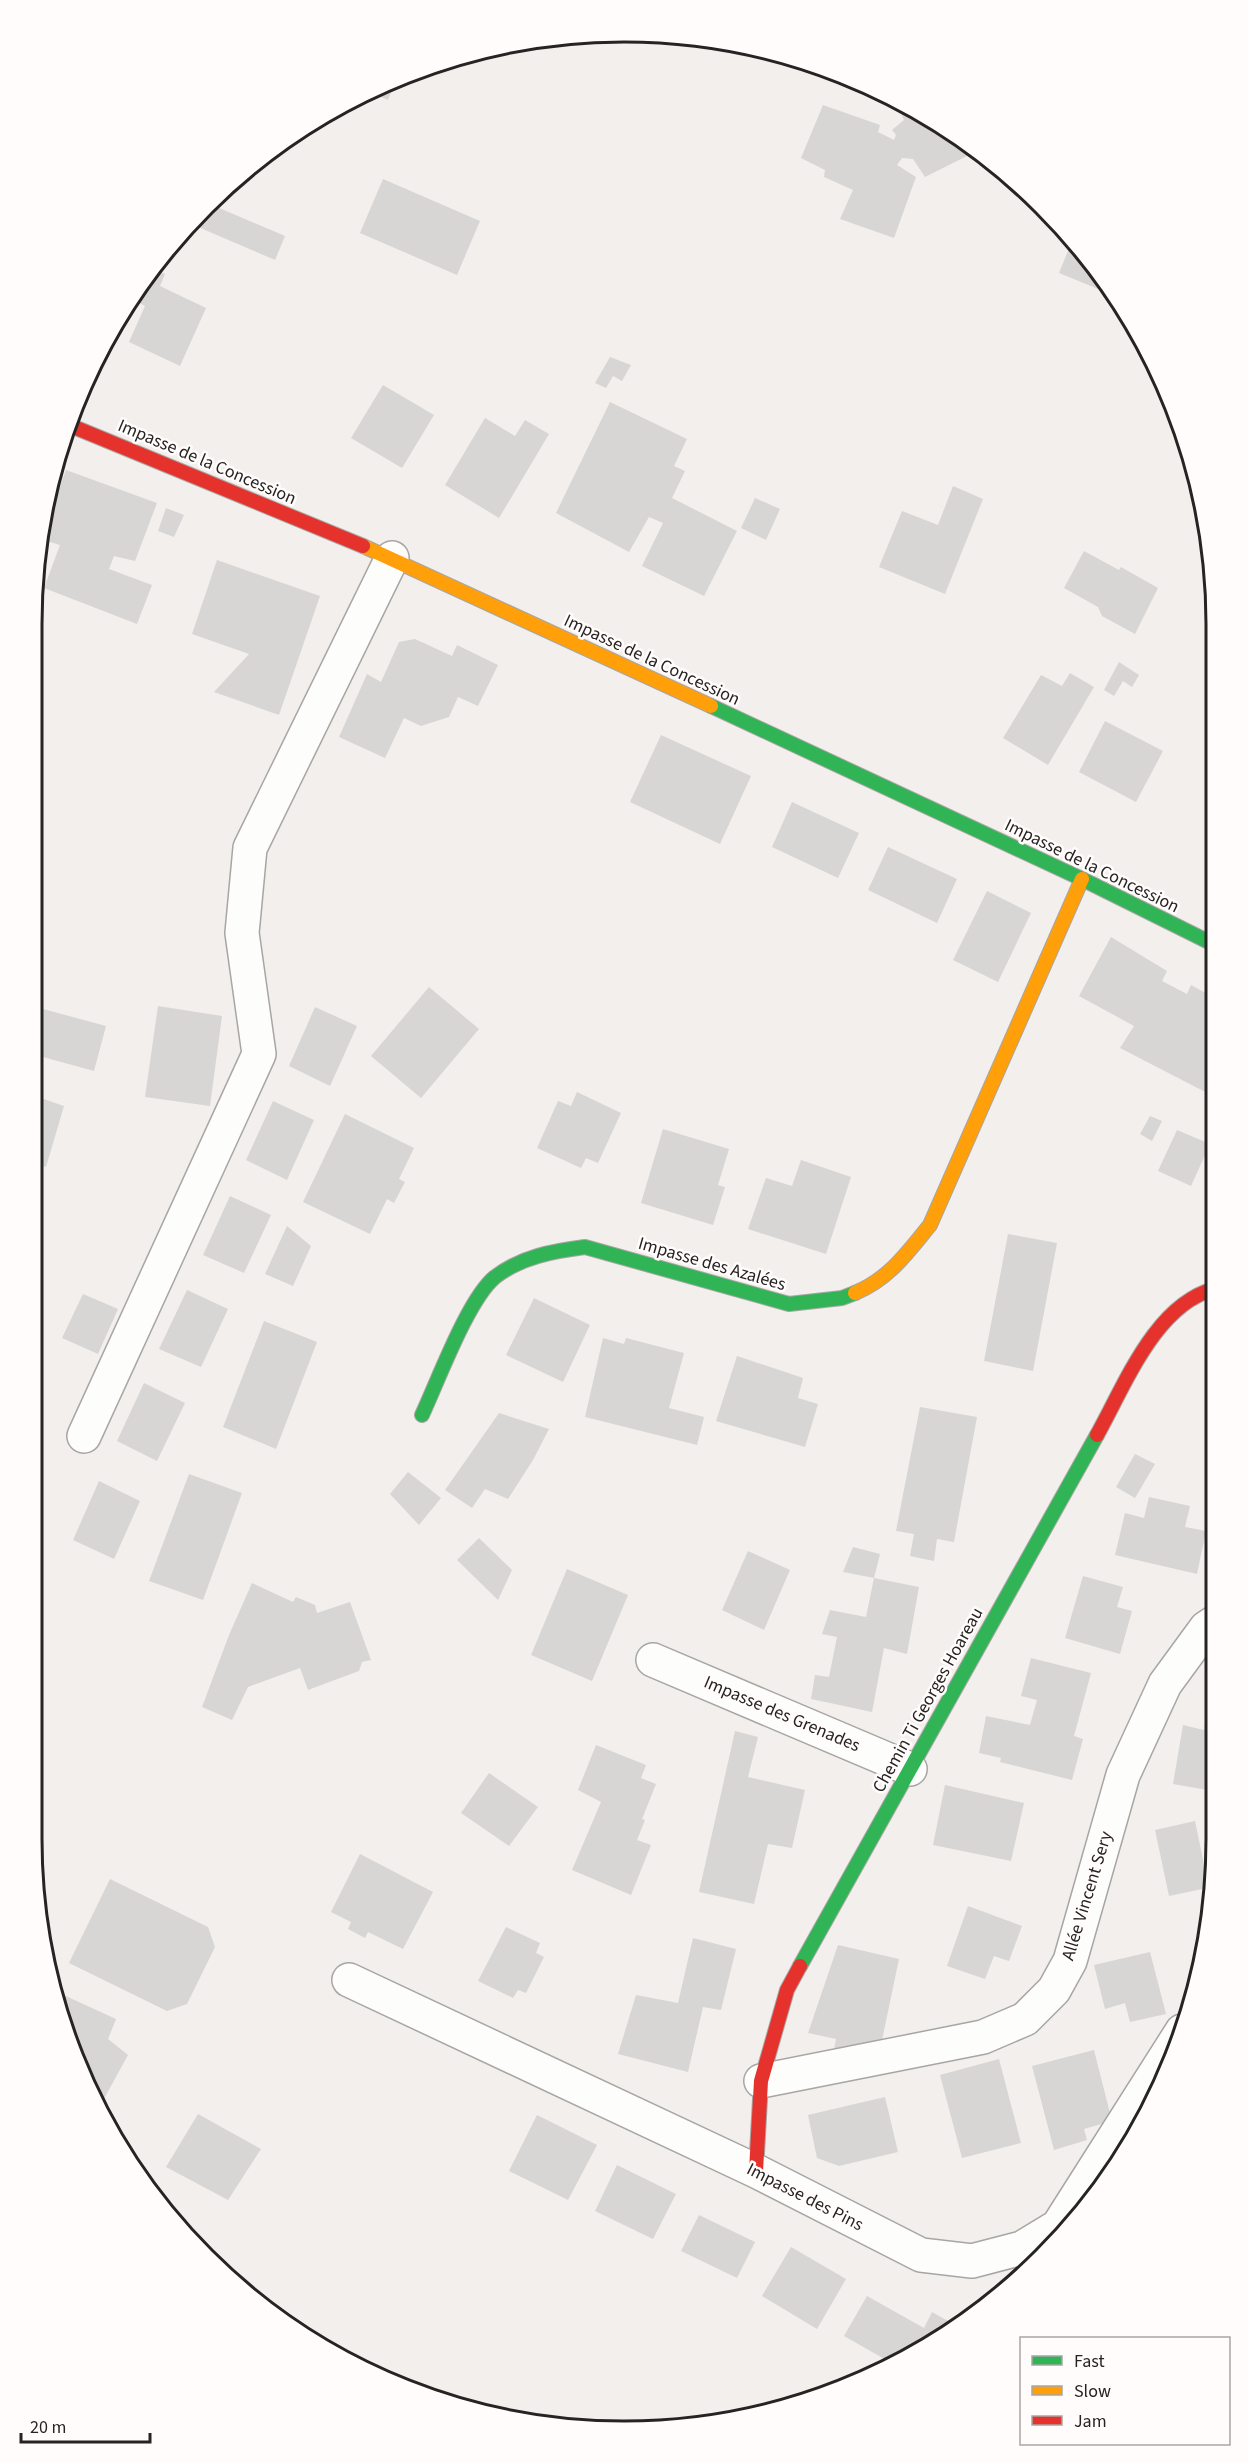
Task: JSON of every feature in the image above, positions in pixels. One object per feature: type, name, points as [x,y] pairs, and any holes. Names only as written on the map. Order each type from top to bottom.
[{"type":"street","name":"Impasse de la Concession","points":[[76,428],[392,558],[1082,879],[1206,941]]},
{"type":"street","points":[[84,1436],[259,1054],[242,933],[250,848],[392,558]]},
{"type":"street","name":"Impasse des Azalées","points":[[422,1415],[477,1297],[494,1278],[516,1264],[550,1251],[585,1247],[789,1304],[842,1298],[871,1286],[894,1269],[930,1225],[1082,879]]},
{"type":"street","name":"Chemin Ti Georges Hoareau","points":[[756,2171],[761,2081],[787,1990],[1150,1340],[1168,1314],[1206,1291]]},
{"type":"street","name":"Allée Vincent Sery","points":[[761,2081],[982,2037],[1025,2019],[1054,1990],[1070,1961],[1123,1775],[1166,1684],[1206,1628]]},
{"type":"street","name":"Impasse des Grenades","points":[[653,1660],[910,1769]]},
{"type":"street","name":"Impasse des Pins","points":[[349,1980],[756,2171],[921,2256],[972,2260],[1022,2248],[1058,2226],[1161,2064]]},
{"type":"building","points":[[392,90],[388,100],[379,96]]},
{"type":"building","points":[[823,105],[880,125],[878,132],[894,140],[896,135],[892,130],[904,120],[901,112],[968,155],[925,177],[913,159],[902,158],[897,165],[916,177],[894,238],[840,219],[853,190],[824,177],[825,170],[801,158]]},
{"type":"building","points":[[383,179],[480,221],[457,275],[360,233]]},
{"type":"building","points":[[217,207],[285,236],[275,260],[198,227]]},
{"type":"building","points":[[1069,249],[1100,290],[1059,273]]},
{"type":"building","points":[[161,272],[165,274],[160,286],[206,308],[180,366],[129,342],[145,306],[139,303]]},
{"type":"building","points":[[610,357],[631,365],[622,381],[613,376],[606,388],[595,383]]},
{"type":"building","points":[[383,385],[434,415],[402,468],[351,438]]},
{"type":"building","points":[[610,402],[687,439],[674,466],[685,471],[672,498],[737,531],[704,596],[642,566],[663,523],[649,517],[629,552],[556,513]]},
{"type":"building","points":[[485,418],[515,436],[525,420],[549,434],[499,518],[445,485]]},
{"type":"building","points":[[66,470],[157,503],[135,561],[114,556],[109,569],[152,585],[137,624],[44,588],[60,545],[48,541],[57,493]]},
{"type":"building","points":[[953,486],[983,499],[945,594],[879,567],[902,511],[938,525]]},
{"type":"building","points":[[755,498],[780,509],[766,540],[741,528]]},
{"type":"building","points":[[166,508],[184,515],[174,537],[158,531]]},
{"type":"building","points":[[1084,551],[1119,570],[1121,567],[1158,588],[1135,634],[1102,616],[1098,607],[1064,588]]},
{"type":"building","points":[[217,560],[320,596],[279,715],[214,692],[249,654],[192,634]]},
{"type":"building","points":[[415,639],[452,656],[457,645],[498,665],[478,706],[458,697],[449,717],[421,726],[404,718],[385,758],[339,737],[367,674],[381,682],[399,642]]},
{"type":"building","points":[[1119,662],[1139,675],[1132,687],[1123,681],[1114,696],[1104,690]]},
{"type":"building","points":[[1070,673],[1094,687],[1048,765],[1003,738],[1041,675],[1062,686]]},
{"type":"building","points":[[1105,721],[1163,751],[1136,802],[1079,772]]},
{"type":"building","points":[[661,735],[751,776],[720,844],[630,802]]},
{"type":"building","points":[[792,802],[859,833],[838,878],[772,847]]},
{"type":"building","points":[[888,847],[957,879],[937,923],[868,890]]},
{"type":"building","points":[[987,891],[1031,913],[998,982],[953,960]]},
{"type":"building","points":[[1111,937],[1167,971],[1162,981],[1187,994],[1191,985],[1206,993],[1206,1092],[1120,1048],[1134,1026],[1079,996]]},
{"type":"building","points":[[429,987],[479,1029],[421,1098],[371,1056]]},
{"type":"building","points":[[158,1006],[222,1016],[210,1106],[145,1097]]},
{"type":"building","points":[[315,1007],[357,1026],[330,1086],[289,1066]]},
{"type":"building","points":[[43,1009],[106,1026],[94,1071],[42,1057]]},
{"type":"building","points":[[577,1092],[621,1113],[598,1163],[586,1158],[581,1168],[537,1148],[558,1101],[571,1106]]},
{"type":"building","points":[[42,1098],[64,1106],[46,1167],[42,1166]]},
{"type":"building","points":[[273,1101],[314,1120],[287,1180],[246,1160]]},
{"type":"building","points":[[345,1114],[414,1148],[399,1179],[405,1182],[394,1203],[387,1199],[370,1234],[303,1202]]},
{"type":"building","points":[[1150,1116],[1162,1121],[1152,1141],[1140,1134]]},
{"type":"building","points":[[663,1129],[729,1149],[718,1185],[725,1187],[713,1225],[641,1203]]},
{"type":"building","points":[[1177,1130],[1206,1142],[1206,1153],[1191,1186],[1158,1171]]},
{"type":"building","points":[[801,1160],[851,1177],[826,1254],[748,1229],[766,1178],[792,1186]]},
{"type":"building","points":[[230,1196],[271,1215],[244,1273],[203,1255]]},
{"type":"building","points":[[287,1226],[311,1246],[293,1286],[265,1274]]},
{"type":"building","points":[[1008,1234],[1057,1243],[1033,1371],[984,1361]]},
{"type":"building","points":[[187,1290],[228,1309],[201,1367],[159,1349]]},
{"type":"building","points":[[83,1294],[118,1309],[98,1354],[62,1338]]},
{"type":"building","points":[[534,1298],[590,1325],[563,1382],[506,1355]]},
{"type":"building","points":[[264,1321],[317,1342],[276,1449],[223,1427]]},
{"type":"building","points":[[603,1338],[624,1344],[626,1338],[684,1353],[669,1408],[704,1417],[697,1445],[585,1417]]},
{"type":"building","points":[[737,1356],[803,1378],[798,1398],[818,1404],[805,1447],[716,1421]]},
{"type":"building","points":[[144,1383],[185,1403],[157,1461],[117,1441]]},
{"type":"building","points":[[920,1407],[977,1417],[954,1542],[937,1539],[934,1561],[910,1556],[914,1534],[896,1531]]},
{"type":"building","points":[[499,1413],[549,1429],[533,1460],[508,1499],[485,1489],[472,1508],[445,1490]]},
{"type":"building","points":[[1135,1454],[1155,1464],[1135,1498],[1116,1487]]},
{"type":"building","points":[[408,1472],[441,1498],[419,1525],[390,1494]]},
{"type":"building","points":[[189,1474],[242,1493],[203,1600],[149,1581]]},
{"type":"building","points":[[99,1481],[140,1501],[114,1559],[73,1540]]},
{"type":"building","points":[[1149,1497],[1190,1506],[1185,1527],[1206,1531],[1197,1574],[1115,1555],[1125,1513],[1144,1518]]},
{"type":"building","points":[[479,1538],[512,1570],[498,1600],[457,1560]]},
{"type":"building","points":[[853,1547],[880,1554],[874,1578],[843,1572]]},
{"type":"building","points":[[748,1551],[790,1570],[764,1630],[722,1610]]},
{"type":"building","points":[[567,1569],[628,1595],[592,1681],[531,1655]]},
{"type":"building","points":[[1083,1576],[1123,1587],[1117,1607],[1132,1611],[1120,1654],[1065,1638]]},
{"type":"building","points":[[874,1578],[919,1587],[907,1654],[884,1648],[872,1712],[811,1699],[815,1675],[829,1677],[837,1637],[822,1634],[830,1610],[866,1617]]},
{"type":"building","points":[[252,1583],[293,1602],[296,1597],[315,1605],[317,1613],[350,1602],[371,1660],[362,1662],[359,1671],[308,1690],[300,1668],[248,1687],[232,1720],[202,1707],[229,1635]]},
{"type":"building","points":[[1031,1658],[1091,1673],[1074,1736],[1083,1739],[1072,1780],[1000,1762],[1001,1758],[979,1753],[986,1716],[1030,1725],[1037,1700],[1021,1696]]},
{"type":"building","points":[[1206,1718],[1206,1790],[1173,1784],[1183,1725],[1204,1730]]},
{"type":"building","points":[[735,1731],[758,1737],[748,1777],[805,1790],[792,1848],[768,1844],[754,1904],[699,1892]]},
{"type":"building","points":[[596,1745],[646,1765],[641,1778],[656,1784],[642,1819],[645,1820],[637,1840],[651,1845],[631,1895],[572,1870],[601,1802],[578,1790]]},
{"type":"building","points":[[489,1773],[538,1807],[509,1846],[461,1813]]},
{"type":"building","points":[[945,1785],[1024,1803],[1011,1861],[933,1845]]},
{"type":"building","points":[[1195,1821],[1205,1870],[1204,1889],[1169,1896],[1155,1830]]},
{"type":"building","points":[[360,1854],[433,1892],[403,1949],[368,1932],[365,1938],[348,1929],[351,1922],[331,1912]]},
{"type":"building","points":[[110,1879],[208,1927],[215,1947],[187,2004],[167,2011],[69,1963]]},
{"type":"building","points":[[968,1906],[1022,1926],[1009,1961],[994,1956],[985,1979],[947,1966]]},
{"type":"building","points":[[506,1927],[540,1943],[536,1953],[544,1957],[526,1993],[518,1990],[513,1998],[478,1981]]},
{"type":"building","points":[[693,1938],[736,1949],[721,2010],[703,2007],[688,2072],[618,2054],[636,1995],[678,2003]]},
{"type":"building","points":[[838,1945],[899,1959],[881,2045],[833,2055],[836,2039],[808,2033]]},
{"type":"building","points":[[1150,1952],[1166,2014],[1130,2022],[1125,2003],[1105,2009],[1094,1965]]},
{"type":"building","points":[[64,1995],[116,2019],[108,2039],[128,2055],[104,2099],[86,2062]]},
{"type":"building","points":[[1094,2050],[1112,2121],[1084,2129],[1087,2140],[1054,2150],[1032,2066]]},
{"type":"building","points":[[999,2059],[1021,2143],[962,2158],[940,2075]]},
{"type":"building","points":[[885,2097],[898,2152],[839,2166],[817,2158],[808,2115]]},
{"type":"building","points":[[198,2114],[261,2149],[228,2200],[166,2167]]},
{"type":"building","points":[[537,2115],[597,2145],[568,2200],[509,2171]]},
{"type":"building","points":[[617,2165],[676,2194],[653,2239],[595,2211]]},
{"type":"building","points":[[699,2215],[755,2242],[737,2278],[681,2251]]},
{"type":"building","points":[[791,2247],[846,2279],[817,2329],[762,2296]]},
{"type":"building","points":[[867,2296],[924,2328],[932,2312],[949,2322],[885,2359],[844,2336]]},
{"type":"traffic: fast","points":[[711,706],[1082,879],[1206,941]]},
{"type":"traffic: fast","points":[[422,1415],[474,1303],[495,1277],[516,1264],[538,1256],[585,1247],[789,1304],[842,1298],[855,1293]]},
{"type":"traffic: fast","points":[[800,1966],[1097,1435]]},
{"type":"traffic: slow","points":[[363,546],[711,706]]},
{"type":"traffic: slow","points":[[855,1293],[888,1273],[930,1225],[1082,879]]},
{"type":"traffic: jam","points":[[76,428],[363,546]]},
{"type":"traffic: jam","points":[[1097,1435],[1131,1371],[1158,1329],[1193,1298],[1206,1292]]},
{"type":"traffic: jam","points":[[756,2171],[761,2081],[787,1990],[800,1966]]}]
